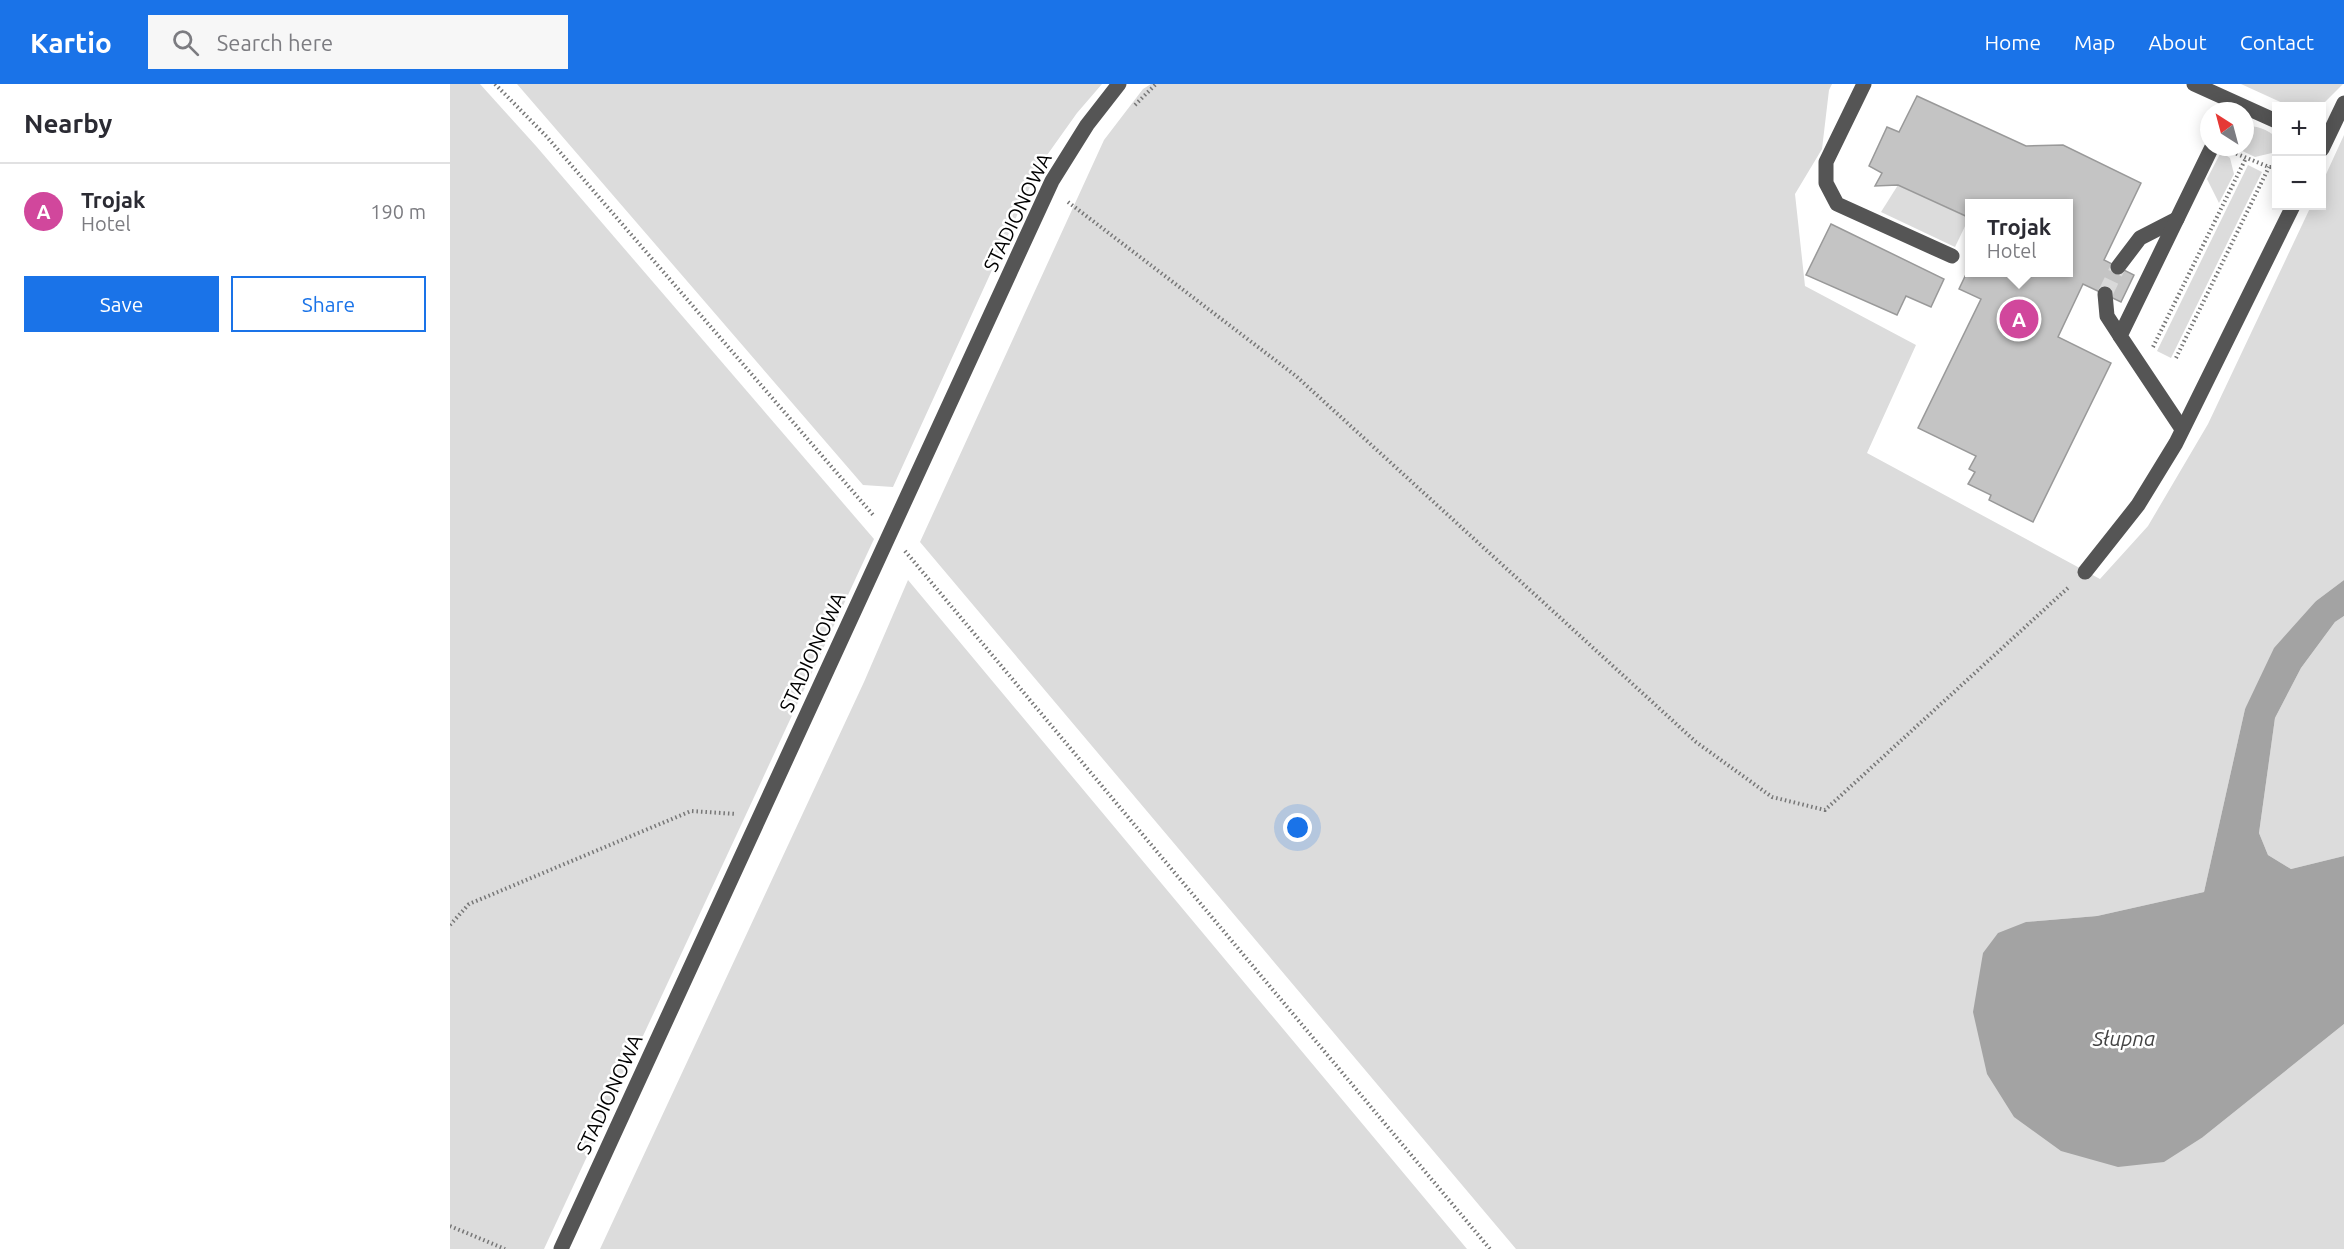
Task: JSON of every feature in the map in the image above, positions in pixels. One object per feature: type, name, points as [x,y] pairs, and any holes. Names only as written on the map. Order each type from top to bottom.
[{"type":"street","name":"STADIONOWA","points":[[561,1249],[1052,181],[1087,125],[1119,84]]},
{"type":"street","points":[[1864,84],[1826,162],[1826,183],[1837,204],[1952,256]]},
{"type":"street","points":[[2194,84],[2223,102]]},
{"type":"street","points":[[2326,138],[2344,103]]},
{"type":"street","points":[[2254,114],[2272,119]]},
{"type":"street","points":[[2120,336],[2208,156]]},
{"type":"street","points":[[2085,572],[2138,506],[2182,429],[2291,210]]},
{"type":"street","points":[[2118,267],[2140,238],[2177,219]]},
{"type":"street","points":[[2105,294],[2107,316],[2182,429]]},
{"type":"path","points":[[495,84],[547,137],[889,534],[1490,1249]]},
{"type":"path","points":[[2241,156],[2272,168]]},
{"type":"path","points":[[2153,347],[2246,158]]},
{"type":"path","points":[[2176,358],[2269,168]]},
{"type":"path","points":[[1068,202],[1296,376],[1696,742],[1772,797],[1826,810],[2085,572]]},
{"type":"path","points":[[450,925],[469,904],[691,811],[760,815]]},
{"type":"path","points":[[450,1226],[505,1249]]},
{"type":"shaded area","points":[[450,84],[480,84],[874,539],[544,1249],[450,1249]]},
{"type":"shaded area","points":[[517,84],[1102,84],[1077,113],[1040,165],[893,487],[863,485]]},
{"type":"shaded area","points":[[1151,84],[1832,84],[1829,90],[1822,149],[1795,194],[1805,286],[1916,345],[1867,453],[2100,579],[2148,526],[2208,424],[2309,210],[2326,210],[2326,174],[2344,135],[2344,580],[2316,601],[2245,709],[2204,892],[2097,916],[2026,922],[2203,1137],[2344,1024],[2344,1249],[1516,1249],[920,542],[1104,140],[1143,89]]},
{"type":"shaded area","points":[[2241,84],[2343,84],[2325,102],[2280,102]]},
{"type":"shaded area","points":[[2254,127],[2262,128],[2272,134],[2272,153],[2253,156]]},
{"type":"shaded area","points":[[2219,156],[2230,158],[2234,174],[2219,203],[2207,179]]},
{"type":"shaded area","points":[[2248,165],[2262,172],[2171,358],[2157,351]]},
{"type":"shaded area","points":[[1898,185],[1965,216],[1965,226],[1955,247],[1881,212]]},
{"type":"shaded area","points":[[908,580],[1467,1249],[600,1249],[864,682]]},
{"type":"shaded area","points":[[2344,616],[2344,856],[2291,869],[2268,855],[2259,833],[2275,718],[2301,668],[2335,622]]},
{"type":"water","name":"Słupna","points":[[2344,580],[2344,616],[2335,622],[2301,668],[2275,718],[2259,833],[2268,855],[2291,869],[2344,856],[2344,1024],[2203,1137],[2164,1162],[2118,1167],[2061,1151],[2014,1117],[1987,1074],[1973,1012],[1983,953],[1998,933],[2026,922],[2097,916],[2204,892],[2245,709],[2274,648],[2316,601]]},
{"type":"building","points":[[1917,96],[2026,146],[2063,145],[2141,183],[2104,260],[2134,275],[2121,302],[2083,284],[2058,337],[2111,363],[2033,522],[1989,500],[1991,495],[1968,484],[1975,472],[1969,469],[1976,456],[1918,428],[1981,299],[1959,289],[1965,276],[2073,277],[2073,199],[1965,199],[1965,216],[1898,185],[1875,186],[1882,173],[1869,166],[1887,127],[1899,132]]},
{"type":"building","points":[[1831,224],[1944,279],[1931,307],[1906,296],[1897,315],[1806,275]]},
{"type":"tunnel","points":[[2105,294],[2118,267]]},
{"type":"place","name":"Trojak","points":[[2019,319]]}]
